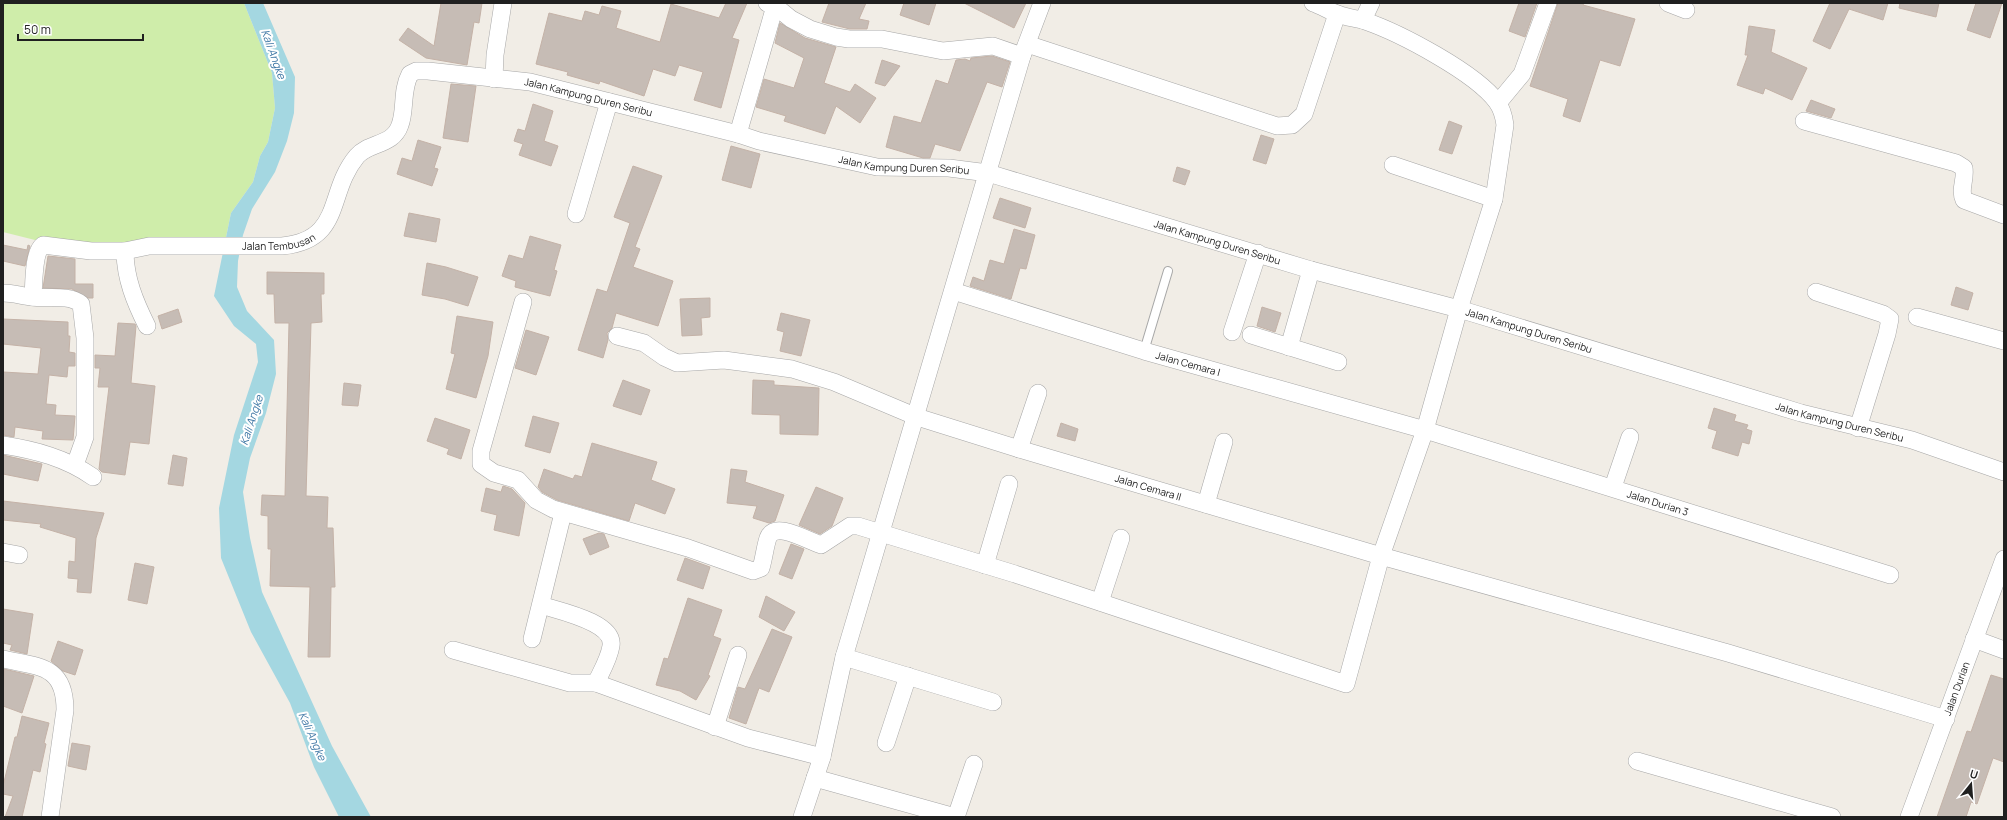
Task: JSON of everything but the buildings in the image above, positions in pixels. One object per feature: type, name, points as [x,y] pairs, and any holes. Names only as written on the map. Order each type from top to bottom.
[{"type":"street","points":[[494,79],[497,38],[502,3]]},
{"type":"street","points":[[802,817],[822,757],[844,657],[917,417],[1025,50],[1042,3]]},
{"type":"street","points":[[522,302],[481,451],[481,464],[494,473],[518,480],[536,500],[563,513],[673,543],[753,571],[761,568],[768,538],[771,532],[776,530],[784,530],[821,545],[850,526],[858,526],[1100,602],[1346,684],[1380,556],[1425,430],[1459,309],[1494,200],[1505,125],[1504,116],[1498,103],[1474,80],[1444,60],[1364,20],[1337,14],[1313,3]]},
{"type":"street","points":[[1364,20],[1371,3]]},
{"type":"street","points":[[1498,103],[1522,74],[1548,3]]},
{"type":"street","points":[[1668,3],[1686,10]]},
{"type":"street","points":[[738,134],[771,4],[791,19],[810,29],[836,37],[882,39],[943,51],[993,46],[1025,50],[1277,126],[1292,125],[1304,114],[1337,14]]},
{"type":"street","name":"Jalan Tembusan","points":[[33,297],[37,255],[39,248],[43,245],[91,251],[125,251],[148,246],[293,245],[316,236],[326,224],[340,184],[358,155],[366,148],[387,141],[395,135],[400,125],[403,97],[410,74],[416,71],[428,71],[494,79]]},
{"type":"street","name":"Jalan Kampung Duren Seribu","points":[[494,79],[530,82],[738,134],[759,141],[877,167],[949,168],[988,173],[1312,270],[1459,309],[1793,411],[1912,440],[2004,472]]},
{"type":"street","points":[[576,214],[610,102]]},
{"type":"street","points":[[1804,121],[1956,163],[1964,168],[1965,174],[1961,194],[1964,200],[2004,215]]},
{"type":"street","points":[[1393,165],[1494,200]]},
{"type":"street","points":[[125,251],[127,276],[146,326]]},
{"type":"street","points":[[1232,332],[1258,253]]},
{"type":"street","points":[[1289,347],[1312,270]]},
{"type":"street","name":"Jalan Cemara I","points":[[953,291],[1144,351],[1425,430]]},
{"type":"street","points":[[1816,292],[1883,314],[1890,320],[1858,428]]},
{"type":"street","points":[[3,293],[33,297],[60,298],[78,301],[81,304],[85,338],[85,437],[76,465]]},
{"type":"street","points":[[1917,317],[2004,342]]},
{"type":"street","name":"Jalan Cemara II","points":[[617,336],[644,343],[664,357],[677,363],[724,360],[792,369],[834,382],[917,417],[1019,449],[1380,556],[1728,653],[1946,719]]},
{"type":"street","points":[[1251,336],[1338,362]]},
{"type":"street","points":[[1019,449],[1038,393]]},
{"type":"street","name":"Jalan Durian 3","points":[[1425,430],[1890,575]]},
{"type":"street","points":[[1613,488],[1630,437]]},
{"type":"street","points":[[1206,504],[1224,442]]},
{"type":"street","points":[[3,445],[30,449],[76,465],[93,477]]},
{"type":"street","points":[[984,565],[1009,484]]},
{"type":"street","points":[[532,639],[563,513]]},
{"type":"street","points":[[1100,602],[1121,538]]},
{"type":"street","name":"Jalan Durian","points":[[1909,817],[2004,559]]},
{"type":"street","points":[[541,605],[590,621],[603,628],[609,635],[611,645],[596,684]]},
{"type":"street","points":[[1974,639],[2004,650]]},
{"type":"street","points":[[453,650],[570,683],[596,684],[715,727],[769,744],[822,757]]},
{"type":"street","points":[[715,727],[738,655]]},
{"type":"street","points":[[844,657],[993,702]]},
{"type":"street","points":[[3,659],[37,667],[49,672],[59,679],[65,694],[65,710],[50,817]]},
{"type":"street","points":[[886,743],[908,676]]},
{"type":"street","points":[[1637,761],[1832,817]]},
{"type":"street","points":[[815,778],[956,817],[974,764]]},
{"type":"lane","points":[[1144,351],[1168,271]]},
{"type":"green space","points":[[3,3],[244,3],[272,73],[275,108],[268,142],[260,156],[253,182],[231,213],[225,242],[51,244],[3,232]]},
{"type":"water","name":"Kali Angke","points":[[244,3],[263,3],[295,77],[294,113],[287,141],[275,172],[252,209],[243,235],[238,261],[237,287],[247,311],[274,340],[276,374],[266,413],[250,458],[243,492],[250,538],[262,592],[332,746],[371,817],[339,817],[314,767],[290,703],[251,632],[221,558],[219,508],[234,435],[258,362],[256,344],[234,326],[214,296],[231,213],[253,182],[260,156],[268,142],[275,108],[272,73]]}]
